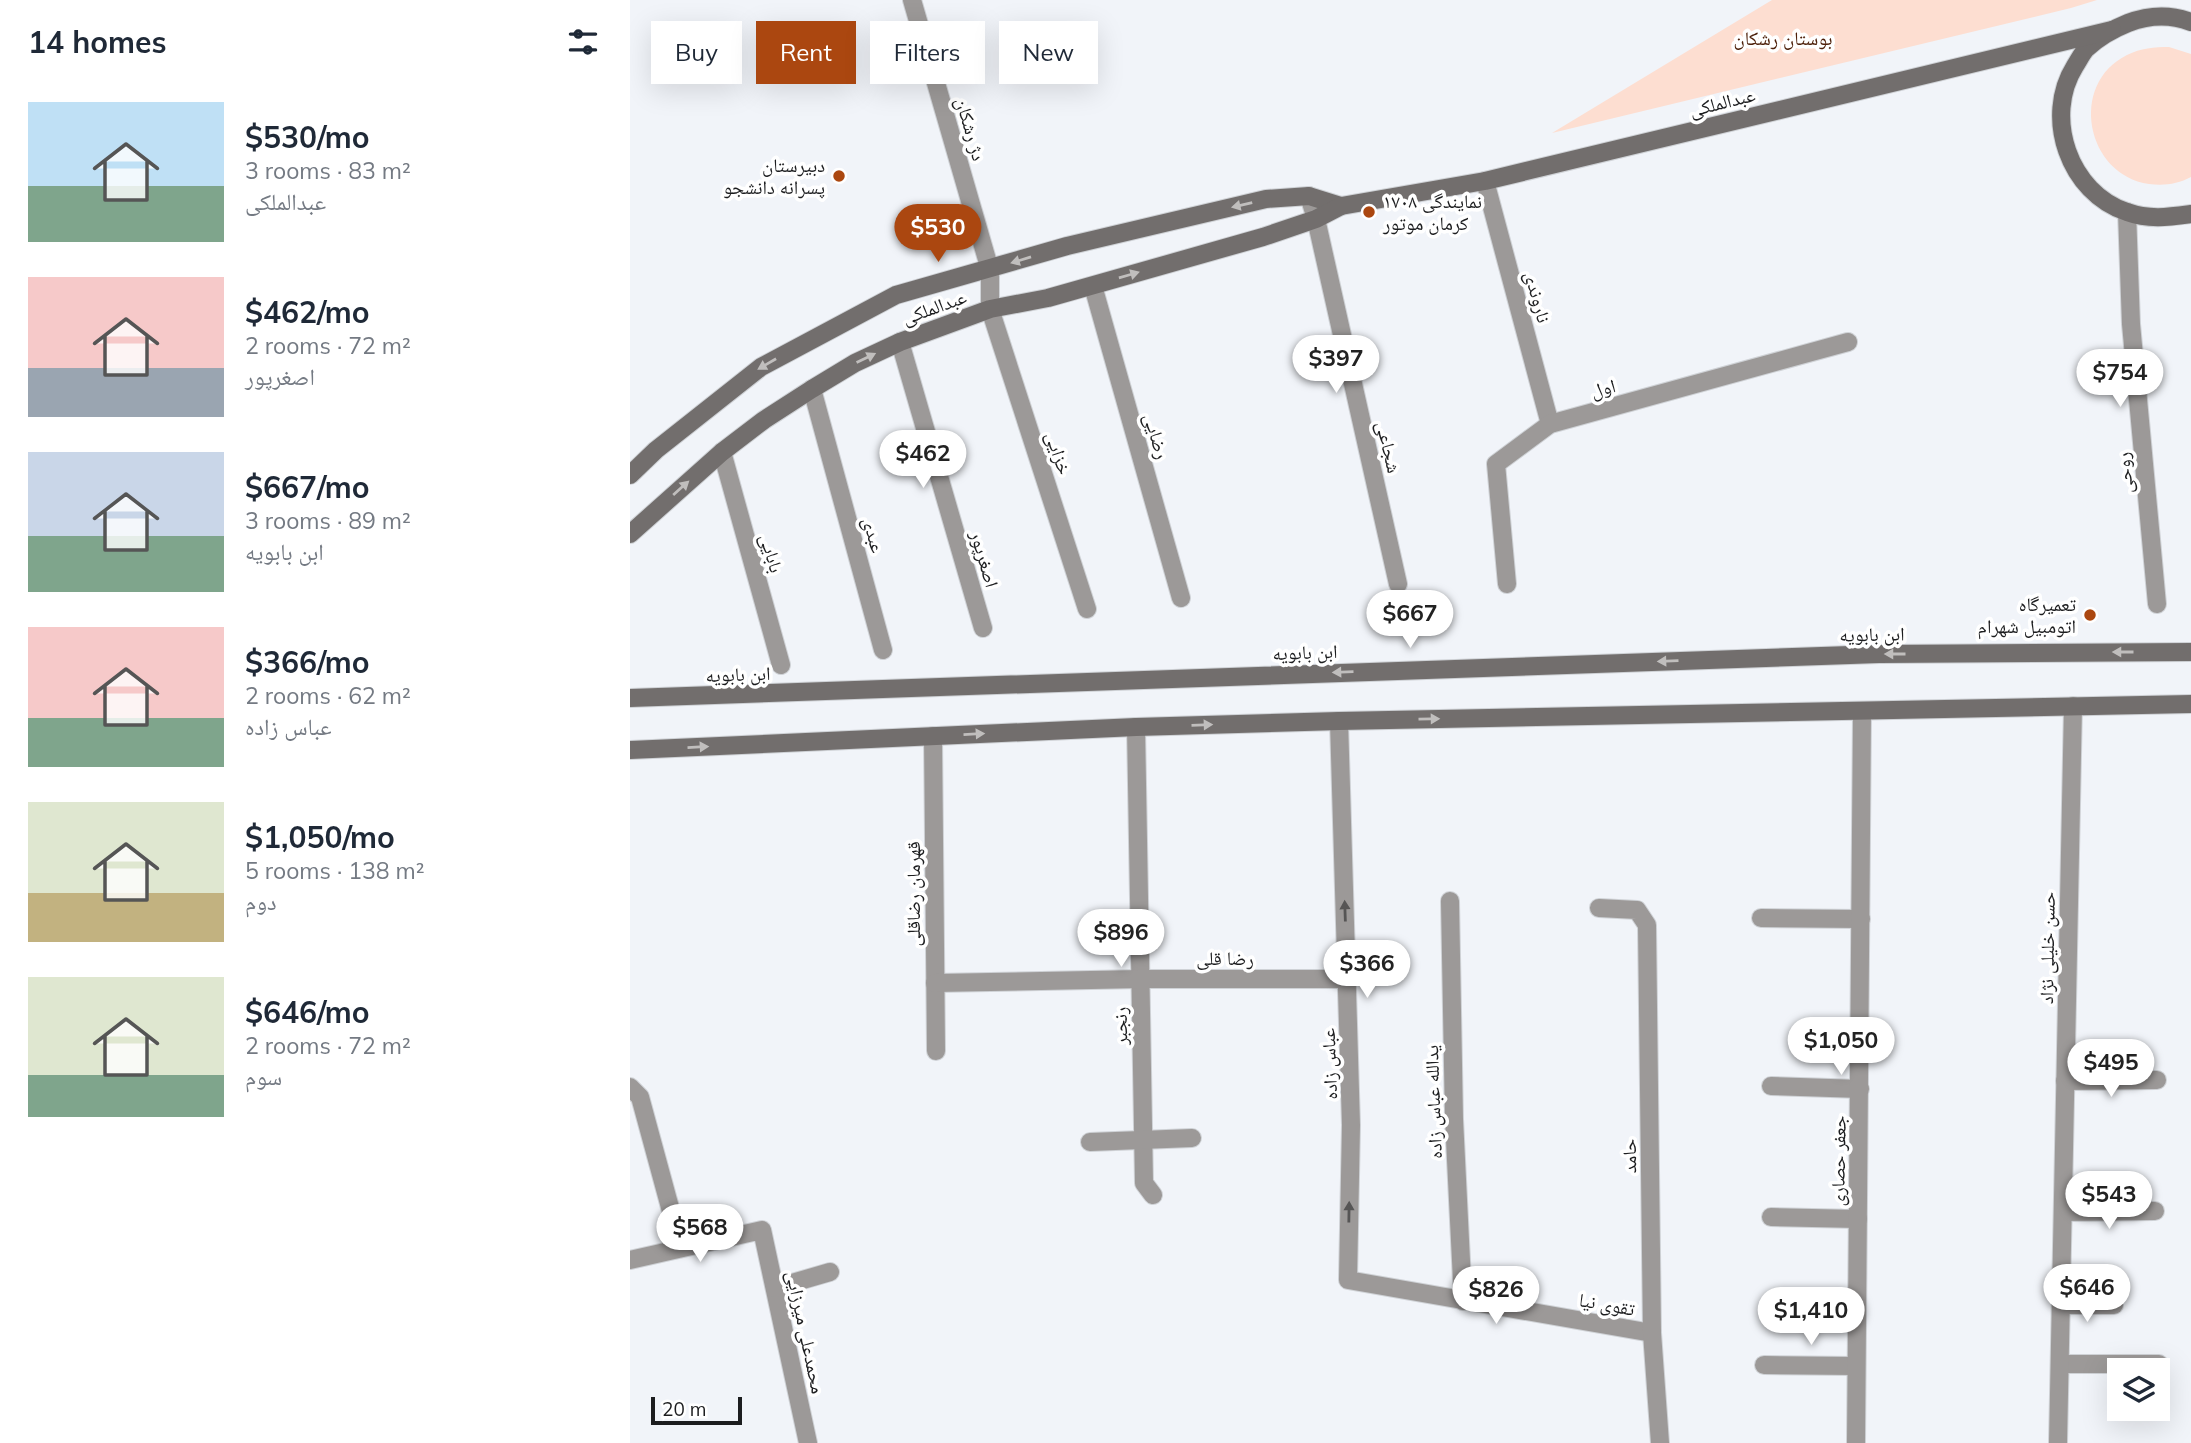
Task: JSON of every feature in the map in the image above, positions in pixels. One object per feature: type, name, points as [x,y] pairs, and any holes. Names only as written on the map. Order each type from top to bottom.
[{"type":"main road","points":[[2191,22],[2178,17],[2144,17],[2112,30],[2086,49],[2068,77],[2060,108],[2063,141],[2076,172],[2098,196],[2127,212],[2160,219],[2191,214]]},
{"type":"main road","name":"عبدالملکی","points":[[630,534],[722,452],[764,420],[812,389],[855,363],[900,342],[990,309],[1048,298],[1263,237],[1316,219],[1341,206],[1485,181],[2112,30]]},
{"type":"main road","name":"عبدالملکی","points":[[630,475],[656,450],[761,367],[896,295],[1067,246],[1266,199],[1310,196],[1341,206]]},
{"type":"main road","name":"ابن بابویه","points":[[630,698],[1866,654],[2191,652]]},
{"type":"main road","points":[[630,750],[1136,727],[1339,721],[2191,704]]},
{"type":"street","name":"دژ رشکان","points":[[912,0],[990,270],[990,309]]},
{"type":"street","name":"ناروندی","points":[[1485,181],[1550,424]]},
{"type":"street","name":"شجاعی","points":[[1310,196],[1398,584]]},
{"type":"street","name":"روحی","points":[[2127,212],[2131,324],[2157,604]]},
{"type":"street","name":"رضایی","points":[[1093,286],[1181,598]]},
{"type":"street","name":"خزایی","points":[[990,309],[1087,609]]},
{"type":"street","name":"اصغرپور","points":[[900,342],[983,628]]},
{"type":"street","name":"اول","points":[[1507,584],[1496,464],[1550,424],[1848,342]]},
{"type":"street","name":"عبدی","points":[[812,389],[883,650]]},
{"type":"street","name":"بابایی","points":[[722,452],[782,665]]},
{"type":"street","name":"حسن خلیلی نژاد","points":[[2058,1443],[2073,706]]},
{"type":"street","name":"جعفر حصاری","points":[[1856,1443],[1863,711]]},
{"type":"street","name":"عباس زاده","points":[[1339,721],[1351,1125],[1348,1280]]},
{"type":"street","name":"رنجبر","points":[[1136,727],[1144,1183],[1153,1195]]},
{"type":"street","name":"قهرمان رضاقلی","points":[[933,736],[936,1051]]},
{"type":"street","name":"یدالله عباس زاده","points":[[1450,901],[1454,1119],[1463,1301]]},
{"type":"street","name":"حامد","points":[[1599,908],[1637,910],[1647,925],[1652,1333],[1660,1443]]},
{"type":"street","points":[[1761,918],[1861,919]]},
{"type":"street","name":"رضا قلی","points":[[935,983],[1347,979]]},
{"type":"street","points":[[2065,1081],[2157,1080]]},
{"type":"street","points":[[1771,1086],[1860,1089]]},
{"type":"street","points":[[630,1087],[639,1097],[681,1248],[630,1260]]},
{"type":"street","points":[[1090,1142],[1192,1138]]},
{"type":"street","points":[[2063,1212],[2155,1211]]},
{"type":"street","points":[[1771,1217],[1858,1219]]},
{"type":"street","name":"محمدعلی میرزایی","points":[[681,1248],[762,1230],[808,1443]]},
{"type":"street","points":[[775,1288],[830,1272]]},
{"type":"street","name":"تقوی نیا","points":[[1348,1280],[1652,1333]]},
{"type":"street","points":[[2061,1305],[2114,1305]]},
{"type":"street","points":[[2060,1364],[2107,1364]]},
{"type":"street","points":[[1764,1366],[1856,1366]]},
{"type":"green space","name":"بوستان رشکان","points":[[1772,0],[2097,0],[1552,133]]},
{"type":"green space","points":[[2169,47],[2191,54],[2191,177],[2171,184],[2149,184],[2128,177],[2111,164],[2099,147],[2092,127],[2091,106],[2097,86],[2108,68],[2137,51]]},
{"type":"place","name":"دبیرستان پسرانه دانشجو","points":[[839,176]]},
{"type":"place","name":"نمایندگی ۱۷۰۸ کرمان موتور","points":[[1369,212]]},
{"type":"place","name":"تعمیرگاه اتومبیل شهرام","points":[[2090,615]]}]
